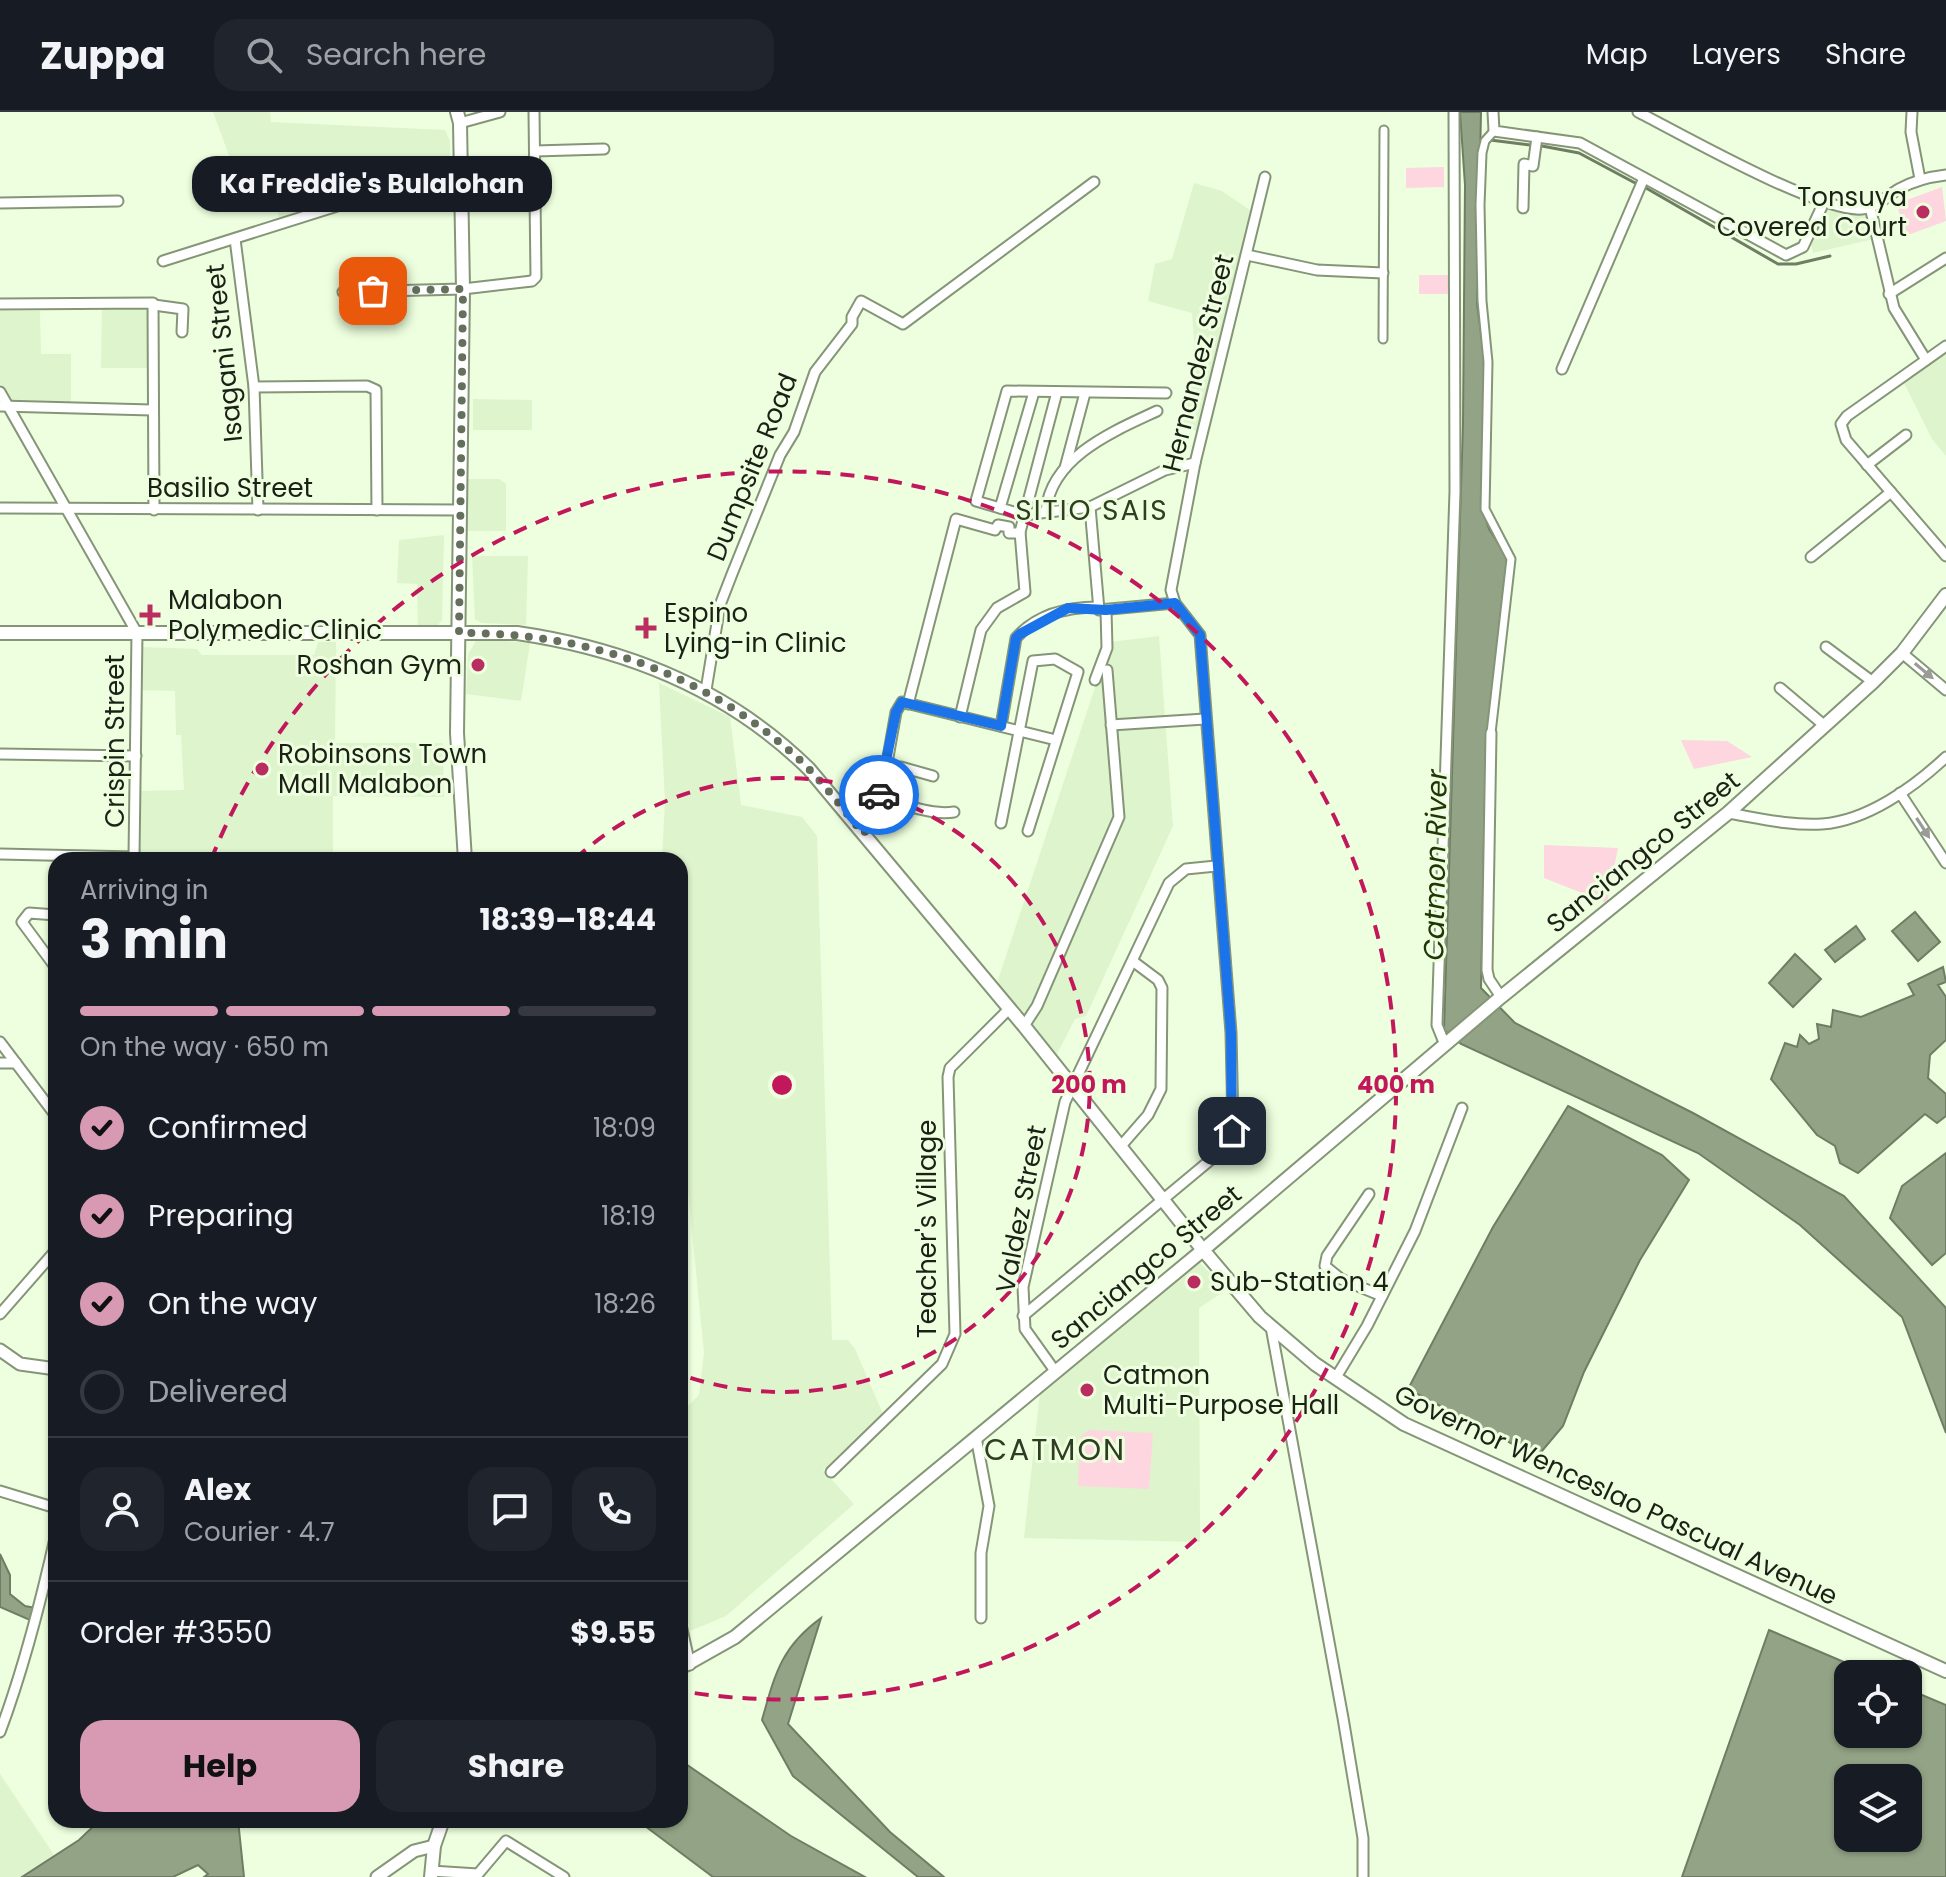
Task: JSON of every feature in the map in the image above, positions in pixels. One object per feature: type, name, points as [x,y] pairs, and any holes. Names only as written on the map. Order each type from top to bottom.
[{"type":"main road","points":[[458,118],[463,289],[457,733],[464,852]]},
{"type":"main road","name":"Sanciangco Street","points":[[688,1664],[735,1637],[1203,1250],[1499,999],[1728,813],[1902,653],[1946,595]]},
{"type":"main road","name":"Governor Wenceslao Pascual Avenue","points":[[0,633],[517,633],[595,647],[706,690],[792,753],[864,834],[1024,1026],[1203,1250],[1271,1327],[1335,1379],[1404,1424],[1946,1671]]},
{"type":"main road","points":[[431,1874],[434,1846],[440,1828]]},
{"type":"street","points":[[458,118],[500,112]]},
{"type":"street","points":[[343,292],[528,284],[536,277],[534,112]]},
{"type":"street","points":[[1450,1041],[1437,1025],[1455,506],[1454,112]]},
{"type":"street","points":[[1493,112],[1494,131],[1485,141],[1482,153],[1480,193],[1482,301],[1488,362],[1485,509],[1508,547],[1511,559],[1491,733],[1487,970],[1499,999]]},
{"type":"street","points":[[1638,112],[1824,202],[1859,209],[1870,207],[1920,179],[1946,175]]},
{"type":"street","points":[[1912,112],[1911,132],[1920,179]]},
{"type":"street","points":[[1383,339],[1384,130]]},
{"type":"street","points":[[1494,131],[1580,143],[1786,255],[1803,247],[1824,202]]},
{"type":"street","points":[[1523,208],[1524,164],[1533,166],[1537,137]]},
{"type":"street","points":[[535,151],[604,149]]},
{"type":"street","name":"Hernandez Street","points":[[1175,603],[1171,590],[1195,463],[1265,177]]},
{"type":"street","points":[[1562,369],[1644,178]]},
{"type":"street","name":"Dumpsite Road","points":[[706,690],[720,605],[780,455],[794,432],[815,372],[852,324],[852,317],[865,301],[903,324],[1094,182]]},
{"type":"street","points":[[163,261],[388,190],[461,189]]},
{"type":"street","points":[[0,203],[118,201]]},
{"type":"street","points":[[1870,207],[1889,294],[1926,360]]},
{"type":"street","name":"Isagani Street","points":[[235,239],[254,387],[258,510]]},
{"type":"street","points":[[1247,255],[1317,270],[1383,273]]},
{"type":"street","points":[[1889,294],[1946,258]]},
{"type":"street","points":[[0,304],[153,304],[183,309],[182,332]]},
{"type":"street","points":[[153,304],[154,510]]},
{"type":"street","points":[[1946,346],[1847,416],[1841,424],[1846,440],[1946,556]]},
{"type":"street","points":[[254,387],[367,386],[376,390],[377,510]]},
{"type":"street","points":[[1166,393],[1007,391],[975,493],[976,501],[1024,515],[1090,507],[1165,470],[1195,463]]},
{"type":"street","points":[[0,392],[4,406],[68,509],[137,633]]},
{"type":"street","points":[[1000,508],[1034,392]]},
{"type":"street","points":[[960,717],[981,630],[997,608],[1025,592],[1020,533],[1057,392]]},
{"type":"street","points":[[1064,472],[1085,393]]},
{"type":"street","points":[[4,406],[152,410]]},
{"type":"street","points":[[1046,512],[1052,483],[1099,438],[1157,411]]},
{"type":"street","points":[[1867,465],[1906,435]]},
{"type":"street","points":[[1811,557],[1891,492]]},
{"type":"street","points":[[1090,507],[1107,648],[1095,680]]},
{"type":"street","name":"Basilio Street","points":[[0,508],[460,510]]},
{"type":"street","points":[[908,704],[956,519],[995,530],[998,525],[1009,527],[1009,533],[1020,533]]},
{"type":"street","points":[[1001,726],[1016,638],[1054,613],[1068,608],[1175,603],[1200,635],[1231,1033],[1232,1131],[1224,1148],[1163,1202],[1023,1316]]},
{"type":"street","name":"Crispin Street","points":[[134,852],[137,633]]},
{"type":"street","points":[[1826,647],[1873,682]]},
{"type":"street","points":[[1902,653],[1946,690]]},
{"type":"street","points":[[1001,823],[1033,661],[1055,659],[1078,672],[1028,831]]},
{"type":"street","points":[[1024,1026],[1037,1006],[1119,817],[1107,670]]},
{"type":"street","points":[[1780,688],[1825,726]]},
{"type":"street","points":[[864,834],[886,769],[896,712],[902,702],[1056,740]]},
{"type":"street","points":[[1111,725],[1205,719]]},
{"type":"street","points":[[0,754],[136,756]]},
{"type":"street","points":[[1728,813],[1820,824],[1848,820],[1900,793],[1946,757]]},
{"type":"street","points":[[886,769],[901,767],[933,776]]},
{"type":"street","points":[[1900,793],[1946,862]]},
{"type":"street","points":[[876,802],[898,801],[940,814],[954,812]]},
{"type":"street","name":"Crispin Street","points":[[0,854],[48,855]]},
{"type":"street","name":"Valdez Street","points":[[1055,1371],[1025,1329],[1023,1287],[1071,1087],[1080,1076],[1169,883],[1177,874],[1216,866]]},
{"type":"street","points":[[48,914],[29,913],[22,922],[48,957]]},
{"type":"street","points":[[1121,1146],[1155,1105],[1163,1076],[1162,988],[1158,980],[1134,962]]},
{"type":"street","name":"Teacher's Village","points":[[831,1472],[942,1364],[951,1350],[955,1334],[948,1077],[956,1061],[1009,1009]]},
{"type":"street","points":[[0,1042],[48,1105]]},
{"type":"street","points":[[0,1063],[16,1063]]},
{"type":"street","points":[[1335,1379],[1415,1231],[1462,1108]]},
{"type":"street","points":[[1369,1194],[1327,1256],[1325,1266],[1341,1279],[1382,1296]]},
{"type":"street","points":[[0,1314],[48,1259]]},
{"type":"street","points":[[1271,1327],[1363,1838],[1363,1877]]},
{"type":"street","points":[[0,1350],[20,1364],[48,1368]]},
{"type":"street","points":[[976,1437],[989,1506],[981,1553],[981,1618]]},
{"type":"street","points":[[0,1491],[48,1506]]},
{"type":"street","points":[[0,1732],[18,1685],[21,1662],[48,1570]]},
{"type":"street","points":[[431,1874],[478,1874],[506,1841],[564,1877]]},
{"type":"street","points":[[377,1877],[414,1851],[434,1846]]},
{"type":"shaded area","points":[[213,112],[270,112],[271,122],[445,130],[450,141],[450,186],[376,188],[280,223],[274,195],[244,196]]},
{"type":"shaded area","points":[[1460,112],[1481,112],[1477,304],[1485,363],[1481,505],[1489,529],[1507,557],[1486,743],[1481,988],[1515,1023],[1693,1113],[1844,1196],[1946,1308],[1946,1433],[1902,1317],[1800,1225],[1698,1153],[1461,1044],[1444,1030],[1463,424],[1465,185]]},
{"type":"shaded area","points":[[1444,167],[1444,187],[1406,188],[1406,168]]},
{"type":"shaded area","points":[[1194,183],[1222,191],[1254,213],[1200,432],[1182,427],[1195,353],[1192,313],[1148,301],[1155,264],[1172,259]]},
{"type":"shaded area","name":"Tonsuya Covered Court","points":[[1942,187],[1946,221],[1908,235],[1896,204]]},
{"type":"shaded area","points":[[1826,207],[1869,217],[1874,239],[1813,253],[1810,239]]},
{"type":"shaded area","points":[[1419,275],[1450,275],[1451,294],[1419,294]]},
{"type":"shaded area","points":[[148,306],[149,368],[101,368],[102,307]]},
{"type":"shaded area","points":[[0,311],[40,311],[41,354],[71,354],[71,403],[11,403],[0,383]]},
{"type":"shaded area","points":[[1946,351],[1946,456],[1932,439],[1903,381]]},
{"type":"shaded area","points":[[473,399],[532,400],[532,430],[473,430]]},
{"type":"shaded area","points":[[462,479],[499,479],[506,484],[506,531],[462,531]]},
{"type":"shaded area","points":[[444,535],[442,620],[436,627],[418,629],[417,584],[397,583],[399,540]]},
{"type":"shaded area","points":[[472,556],[528,556],[526,625],[482,623],[475,619]]},
{"type":"shaded area","points":[[1159,636],[1173,826],[1086,1016],[1075,1019],[1056,1056],[996,986],[1110,642]]},
{"type":"shaded area","points":[[477,639],[530,643],[521,701],[466,694],[468,654]]},
{"type":"shaded area","points":[[318,642],[336,642],[335,743],[443,743],[444,797],[333,796],[333,852],[138,852],[139,791],[184,790],[181,735],[176,735],[175,691],[139,690],[140,647],[197,649],[202,655],[314,655]]},
{"type":"shaded area","points":[[659,683],[730,717],[741,805],[802,817],[817,836],[832,1340],[848,1340],[855,1349],[883,1414],[823,1470],[854,1504],[726,1616],[690,1631],[688,1406],[699,1395],[704,1353],[688,1191],[688,852],[662,852],[665,801]]},
{"type":"shaded area","points":[[1681,740],[1727,741],[1752,757],[1694,769]]},
{"type":"shaded area","points":[[1544,845],[1618,848],[1607,903],[1544,878]]},
{"type":"shaded area","points":[[1915,912],[1940,942],[1918,961],[1892,931]]},
{"type":"shaded area","points":[[1856,926],[1865,939],[1835,962],[1825,950]]},
{"type":"shaded area","points":[[1795,954],[1821,979],[1793,1007],[1769,983]]},
{"type":"shaded area","points":[[1943,967],[1946,982],[1938,985],[1946,997],[1946,1040],[1930,1055],[1928,1078],[1946,1094],[1946,1116],[1937,1123],[1925,1114],[1858,1173],[1840,1163],[1835,1146],[1817,1135],[1771,1079],[1785,1043],[1797,1047],[1800,1035],[1809,1044],[1819,1039],[1817,1024],[1831,1027],[1833,1010],[1861,1017],[1914,995],[1908,984]]},
{"type":"shaded area","points":[[1568,1106],[1662,1155],[1689,1180],[1640,1260],[1584,1372],[1563,1426],[1537,1457],[1408,1389],[1493,1227]]},
{"type":"shaded area","points":[[1946,1153],[1946,1253],[1932,1265],[1890,1218],[1902,1186]]},
{"type":"shaded area","points":[[1200,1263],[1226,1290],[1199,1308],[1200,1542],[1024,1538],[1040,1392]]},
{"type":"shaded area","points":[[1089,1430],[1153,1433],[1149,1489],[1078,1486],[1080,1437]]},
{"type":"shaded area","points":[[0,1554],[10,1575],[10,1594],[25,1606],[36,1608],[32,1621],[0,1607]]},
{"type":"shaded area","points":[[821,1618],[788,1724],[890,1832],[944,1877],[918,1877],[793,1776],[762,1720],[781,1663],[797,1640]]},
{"type":"shaded area","points":[[1769,1630],[1839,1660],[1834,1660],[1834,1748],[1922,1748],[1922,1695],[1946,1705],[1946,1877],[1682,1877]]},
{"type":"shaded area","points":[[688,1765],[791,1836],[865,1877],[713,1877],[648,1828],[688,1828]]},
{"type":"shaded area","points":[[0,1774],[54,1855],[22,1877],[0,1877]]},
{"type":"shaded area","points":[[92,1828],[239,1828],[244,1877],[204,1877],[208,1874],[198,1865],[173,1877],[22,1877],[79,1840]]},
{"type":"waterway","points":[[1490,140],[1530,145]]},
{"type":"waterway","points":[[1542,146],[1579,153],[1637,184]]},
{"type":"waterway","points":[[1646,188],[1778,264],[1796,264],[1830,256]]},
{"type":"way so far","points":[[373,291],[463,289],[459,633],[517,633],[595,647],[636,660],[706,690],[792,753],[864,834],[879,795]]},
{"type":"place","name":"Tonsuya Covered Court","points":[[1923,212]]},
{"type":"place","name":"Ka Freddie's Bulalohan","points":[[373,291]]},
{"type":"place","name":"Malabon Polymedic Clinic","points":[[150,615]]},
{"type":"place","name":"Espino Lying-in Clinic","points":[[646,628]]},
{"type":"place","name":"Roshan Gym","points":[[478,665]]},
{"type":"place","name":"Robinsons Town Mall Malabon","points":[[262,769]]},
{"type":"place","name":"Sub-Station 4","points":[[1194,1282]]},
{"type":"place","name":"Catmon Multi-Purpose Hall","points":[[1087,1390]]},
{"type":"district","name":"SITIO SAIS","points":[[1092,510]]},
{"type":"district","name":"CATMON","points":[[1055,1450]]},
{"type":"route","points":[[879,795],[896,712],[902,702],[1001,726],[1016,638],[1020,634],[1068,608],[1098,607],[1099,610],[1106,610],[1175,603],[1200,635],[1231,1033],[1232,1131]]},
{"type":"water label","name":"Catmon River","points":[[1435,865]]}]
